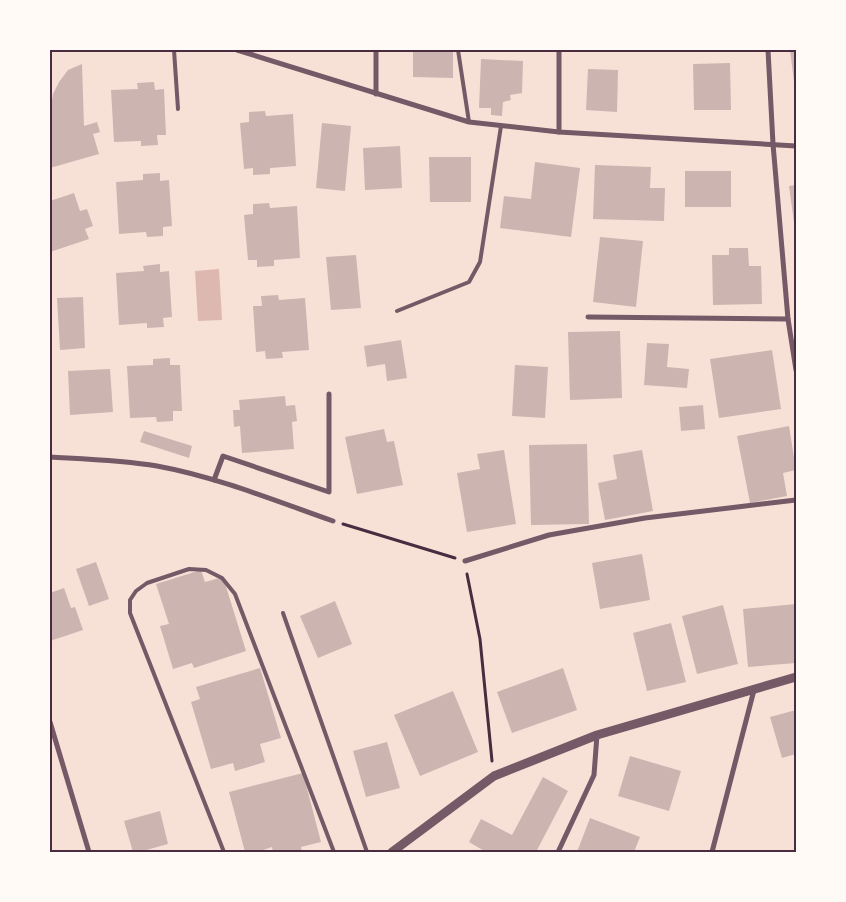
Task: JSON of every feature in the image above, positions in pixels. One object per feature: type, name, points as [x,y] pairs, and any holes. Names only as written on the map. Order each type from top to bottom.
[{"type":"street","points":[[237,50],[469,122],[559,132],[796,146]]},
{"type":"street","points":[[376,50],[376,94]]},
{"type":"street","points":[[559,50],[559,132]]},
{"type":"street","points":[[768,50],[773,144],[788,319],[796,370]]},
{"type":"street","points":[[588,316],[788,319]]},
{"type":"street","points":[[214,480],[223,456],[329,492],[328,394]]},
{"type":"street","points":[[50,457],[100,459],[158,466],[214,480],[333,521]]},
{"type":"street","points":[[465,560],[549,535],[645,518],[796,500]]},
{"type":"street","points":[[392,852],[494,776],[597,735],[796,677]]},
{"type":"street","points":[[712,852],[754,690]]},
{"type":"street","points":[[50,722],[89,852]]},
{"type":"street","points":[[558,852],[594,775],[597,735]]},
{"type":"lane","points":[[174,50],[178,109]]},
{"type":"lane","points":[[458,50],[469,122]]},
{"type":"lane","points":[[397,311],[469,282],[480,262],[501,126]]},
{"type":"lane","points":[[224,852],[130,613],[130,600],[136,591],[147,583],[188,569],[206,570],[222,578],[235,594],[334,852]]},
{"type":"lane","points":[[284,613],[367,852]]},
{"type":"path","points":[[333,521],[465,560],[480,639],[494,776]]},
{"type":"shaded area","points":[[219,269],[222,320],[198,321],[195,271]]},
{"type":"building","points":[[413,50],[453,50],[453,78],[413,77]]},
{"type":"building","points":[[790,50],[796,50],[796,82],[794,82]]},
{"type":"building","points":[[481,59],[523,61],[522,93],[510,95],[511,100],[503,102],[502,116],[491,115],[491,108],[479,108]]},
{"type":"building","points":[[730,63],[731,110],[694,110],[693,64]]},
{"type":"building","points":[[82,64],[84,126],[97,122],[100,132],[93,134],[99,154],[50,168],[50,108],[53,94],[68,70]]},
{"type":"building","points":[[588,69],[618,70],[617,112],[586,110]]},
{"type":"building","points":[[154,82],[155,90],[164,89],[166,135],[157,135],[158,145],[141,146],[141,141],[114,142],[111,90],[138,89],[137,83]]},
{"type":"building","points":[[265,111],[266,116],[293,114],[296,166],[270,168],[270,174],[253,175],[253,168],[244,169],[240,123],[249,122],[249,112]]},
{"type":"building","points":[[322,123],[351,126],[345,191],[316,188]]},
{"type":"building","points":[[400,146],[402,188],[365,190],[363,148]]},
{"type":"building","points":[[429,157],[471,157],[471,202],[430,202]]},
{"type":"building","points":[[535,162],[580,168],[571,237],[500,228],[504,196],[531,199]]},
{"type":"building","points":[[595,165],[651,167],[650,188],[665,188],[664,221],[593,219]]},
{"type":"building","points":[[685,171],[731,171],[731,207],[685,207]]},
{"type":"building","points":[[160,173],[160,181],[169,180],[172,226],[163,227],[163,236],[147,237],[146,232],[119,234],[116,182],[143,180],[143,174]]},
{"type":"building","points":[[796,185],[796,230],[795,230],[789,186]]},
{"type":"building","points":[[74,193],[80,211],[87,209],[93,226],[85,229],[89,239],[50,252],[50,201]]},
{"type":"building","points":[[269,203],[270,208],[297,206],[300,258],[274,260],[274,266],[257,267],[257,260],[248,260],[244,215],[253,214],[253,204]]},
{"type":"building","points":[[600,237],[643,241],[636,307],[593,302]]},
{"type":"building","points":[[729,248],[748,248],[749,266],[761,266],[762,304],[713,305],[712,255],[729,255]]},
{"type":"building","points":[[356,255],[361,308],[331,310],[326,257]]},
{"type":"building","points":[[160,264],[160,272],[169,271],[172,317],[163,318],[164,327],[147,328],[147,323],[119,325],[116,273],[144,271],[143,266]]},
{"type":"building","points":[[278,295],[279,300],[305,298],[309,350],[282,352],[283,358],[266,359],[265,351],[256,352],[253,306],[262,306],[261,296]]},
{"type":"building","points":[[83,297],[85,348],[60,350],[57,298]]},
{"type":"building","points":[[620,331],[622,398],[570,400],[568,332]]},
{"type":"building","points":[[401,340],[407,378],[387,381],[385,364],[367,367],[364,346]]},
{"type":"building","points":[[647,343],[669,344],[667,367],[689,369],[687,388],[644,385]]},
{"type":"building","points":[[772,350],[781,409],[719,418],[710,359]]},
{"type":"building","points":[[170,358],[170,365],[180,365],[182,411],[173,411],[173,421],[157,422],[156,417],[130,418],[127,366],[153,365],[153,359]]},
{"type":"building","points":[[515,365],[548,367],[545,418],[512,416]]},
{"type":"building","points":[[110,369],[113,412],[70,415],[68,371]]},
{"type":"building","points":[[285,396],[286,406],[295,405],[297,421],[292,422],[294,449],[242,453],[240,426],[234,427],[233,410],[240,410],[239,400]]},
{"type":"building","points":[[703,405],[705,429],[681,431],[679,407]]},
{"type":"building","points":[[789,426],[796,470],[783,473],[787,496],[750,503],[737,436]]},
{"type":"building","points":[[384,429],[387,442],[394,441],[403,485],[357,494],[345,437]]},
{"type":"building","points":[[144,431],[192,446],[189,458],[140,442]]},
{"type":"building","points":[[587,444],[589,524],[531,525],[529,445]]},
{"type":"building","points":[[504,450],[516,524],[467,532],[457,473],[480,469],[477,454]]},
{"type":"building","points":[[642,450],[653,511],[605,520],[598,483],[617,479],[613,455]]},
{"type":"building","points":[[642,554],[650,600],[600,609],[592,563]]},
{"type":"building","points":[[96,562],[109,599],[89,606],[76,569]]},
{"type":"building","points":[[201,570],[205,582],[223,577],[246,651],[194,668],[192,663],[173,669],[160,626],[169,624],[156,584]]},
{"type":"building","points":[[64,588],[71,608],[75,607],[83,630],[50,641],[50,593]]},
{"type":"building","points":[[335,601],[352,644],[318,658],[300,616]]},
{"type":"building","points":[[796,604],[796,663],[748,667],[743,609]]},
{"type":"building","points":[[723,605],[738,664],[697,674],[682,616]]},
{"type":"building","points":[[671,623],[686,682],[647,691],[633,633]]},
{"type":"building","points":[[260,668],[281,738],[260,744],[265,762],[235,771],[233,763],[211,769],[191,702],[200,699],[196,687]]},
{"type":"building","points":[[563,668],[577,710],[512,733],[497,692]]},
{"type":"building","points":[[453,691],[478,752],[420,776],[394,715]]},
{"type":"building","points":[[796,710],[796,754],[782,758],[770,717]]},
{"type":"building","points":[[387,742],[400,788],[366,797],[353,751]]},
{"type":"building","points":[[630,756],[681,771],[669,811],[618,796]]},
{"type":"building","points":[[303,773],[321,842],[301,847],[302,852],[273,852],[272,847],[260,852],[245,852],[229,792]]},
{"type":"building","points":[[543,777],[568,791],[536,852],[486,852],[469,842],[481,819],[512,835]]},
{"type":"building","points":[[160,811],[168,844],[133,852],[124,821]]},
{"type":"building","points":[[590,818],[640,837],[634,852],[577,852]]}]
